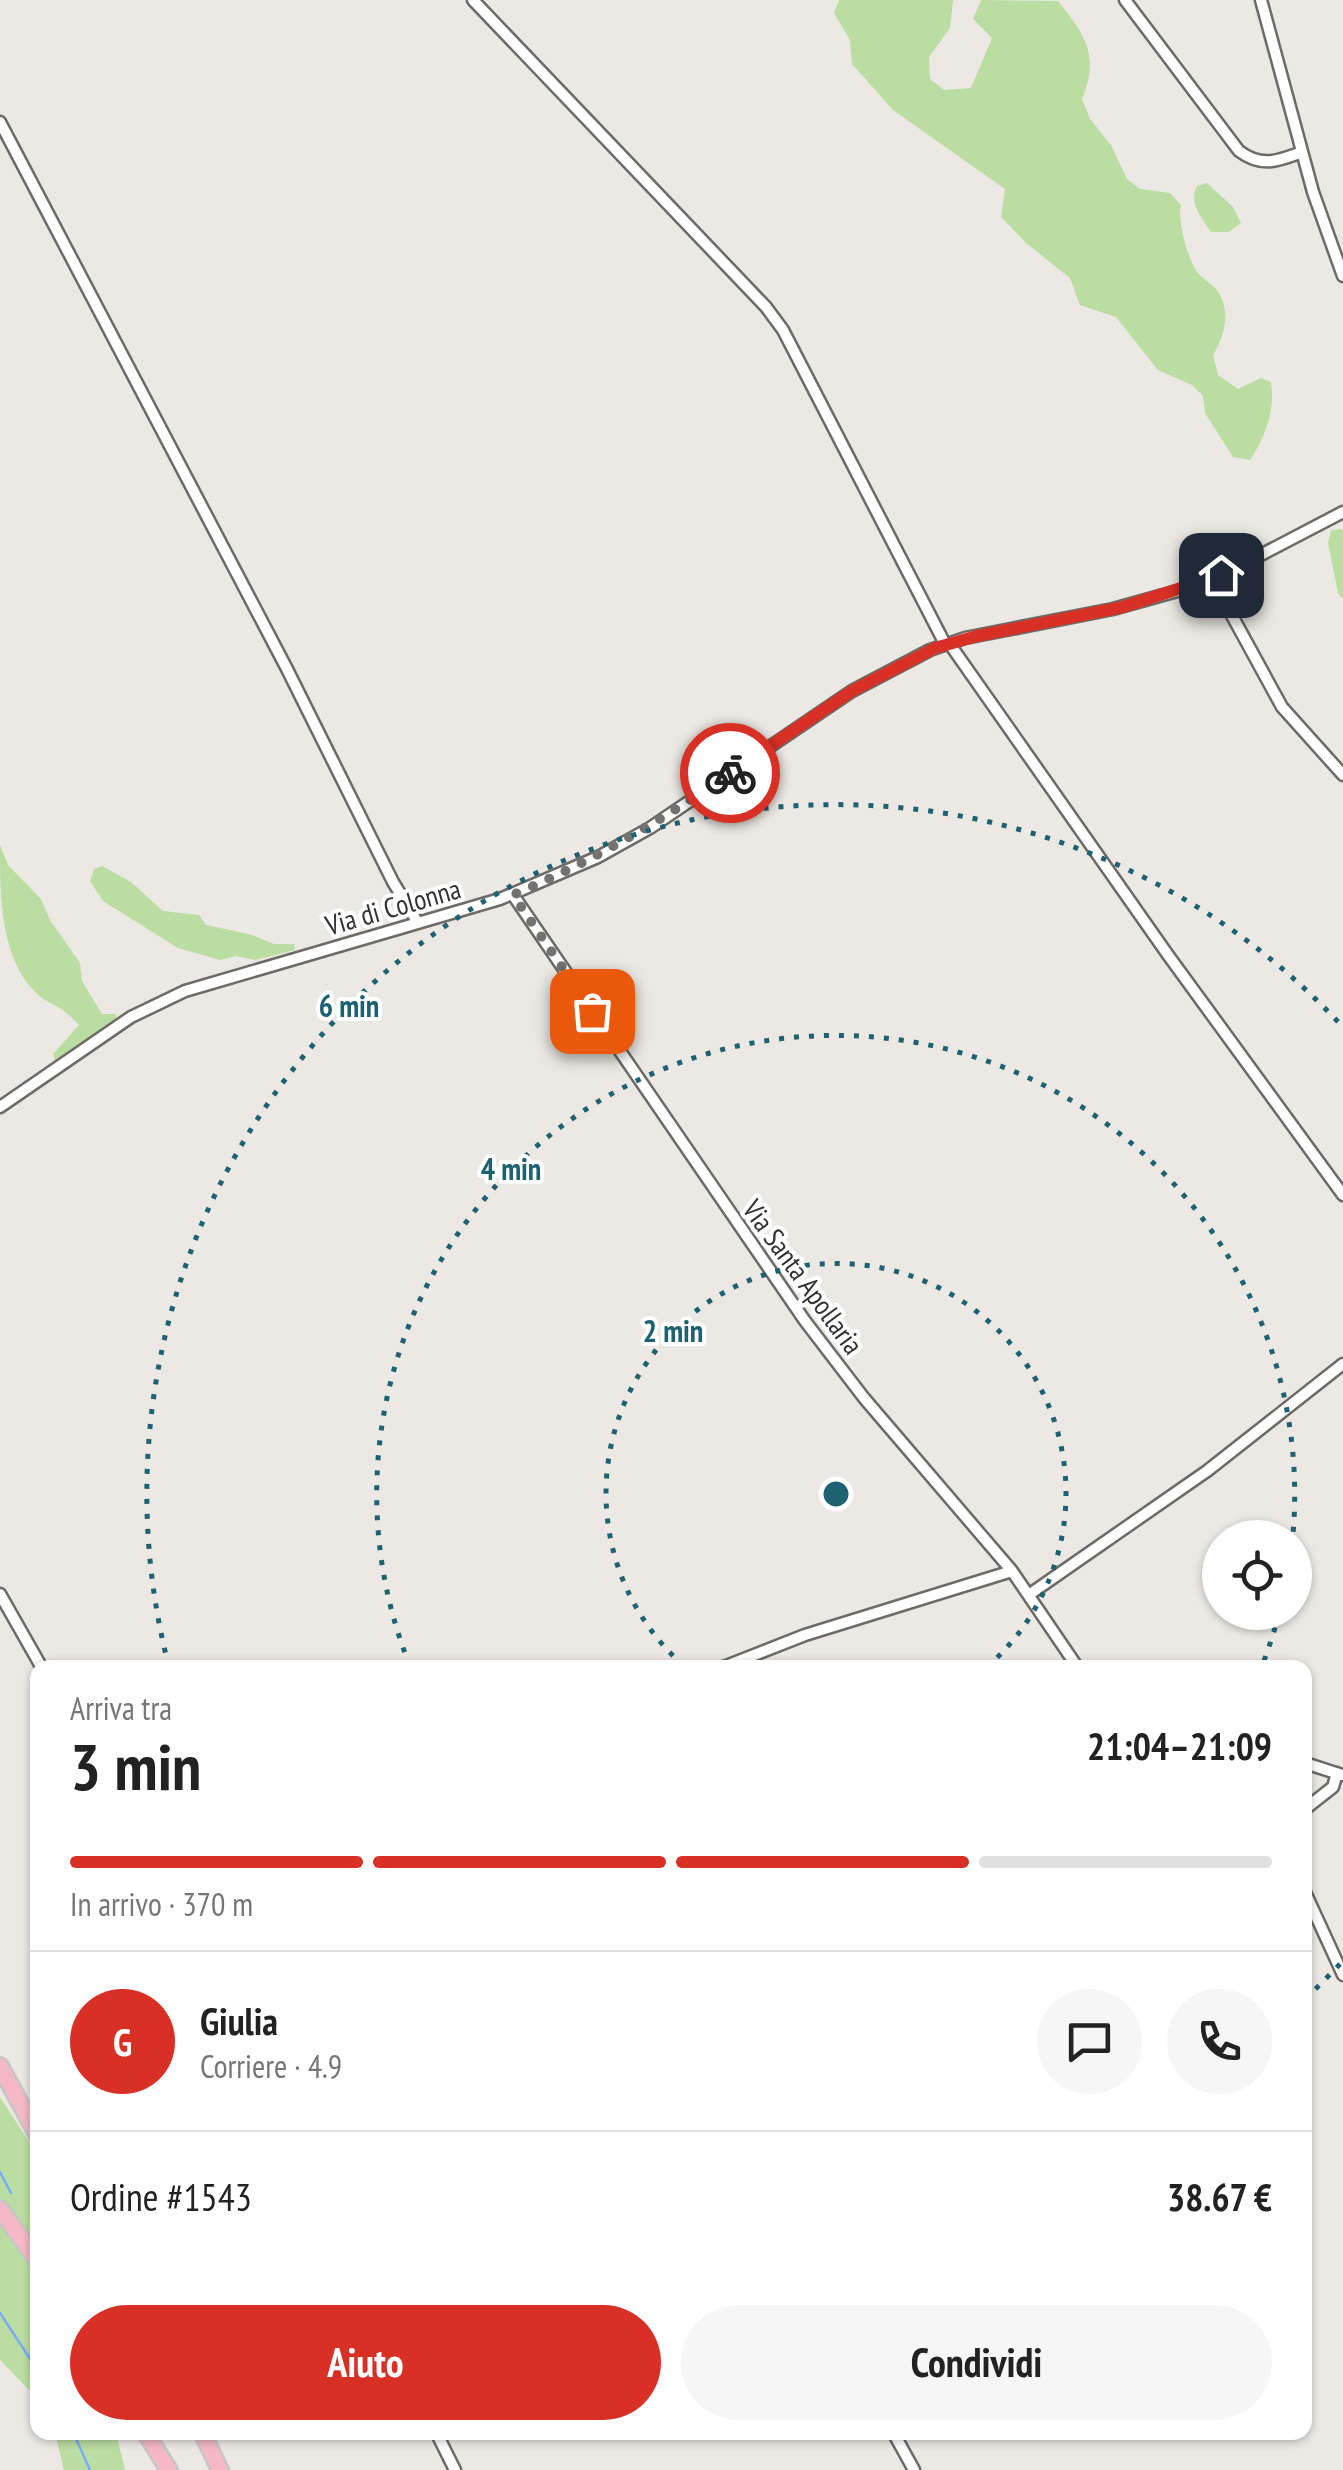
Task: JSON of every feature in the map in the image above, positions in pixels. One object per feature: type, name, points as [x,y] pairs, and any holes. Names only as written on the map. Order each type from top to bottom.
[{"type":"highway","points":[[0,2066],[30,2121]]},
{"type":"highway","points":[[0,2209],[30,2251]]},
{"type":"highway","points":[[150,2440],[168,2470]]},
{"type":"highway","points":[[206,2440],[220,2470]]},
{"type":"street","points":[[473,0],[766,307],[783,330],[947,643],[1343,1195]]},
{"type":"street","points":[[1125,0],[1239,151],[1255,161],[1268,163],[1302,152]]},
{"type":"street","points":[[1261,0],[1323,224],[1343,276]]},
{"type":"street","points":[[0,122],[287,668],[393,882],[418,923]]},
{"type":"street","name":"Via di Colonna","points":[[0,1107],[116,1027],[166,998],[207,982],[513,895],[574,868],[650,828],[852,691],[947,643],[1123,607],[1212,578],[1343,512]]},
{"type":"street","points":[[1212,578],[1286,713],[1343,775]]},
{"type":"street","name":"Via Santa Apollaria","points":[[513,895],[836,1364],[1012,1571],[1073,1660]]},
{"type":"street","points":[[1030,1594],[1208,1471],[1343,1364]]},
{"type":"street","points":[[741,1660],[805,1635],[1012,1571]]},
{"type":"street","points":[[0,1594],[37,1660]]},
{"type":"street","points":[[1312,1765],[1340,1774],[1333,1788],[1312,1804]]},
{"type":"street","points":[[1312,1907],[1343,1975]]},
{"type":"street","points":[[440,2440],[455,2470]]},
{"type":"street","points":[[897,2440],[914,2470]]},
{"type":"green space","points":[[839,0],[953,0],[950,28],[929,57],[930,79],[944,90],[971,88],[992,38],[973,19],[981,0],[1058,1],[1087,46],[1090,70],[1082,99],[1090,119],[1111,145],[1127,179],[1140,189],[1170,193],[1181,205],[1182,230],[1191,259],[1198,273],[1221,297],[1225,322],[1213,355],[1218,375],[1238,389],[1261,378],[1271,382],[1268,423],[1250,460],[1233,457],[1205,413],[1203,396],[1192,385],[1158,370],[1116,317],[1080,305],[1070,278],[1001,217],[1005,189],[893,110],[852,64],[850,40],[834,13]]},
{"type":"green space","points":[[1207,183],[1233,207],[1241,223],[1229,232],[1211,232],[1197,210],[1197,186]]},
{"type":"green space","points":[[1341,529],[1343,599],[1338,593],[1328,543],[1331,530]]},
{"type":"green space","points":[[0,845],[8,865],[41,899],[50,920],[80,963],[82,981],[102,1014],[115,1014],[118,1022],[56,1064],[53,1054],[79,1025],[65,1011],[42,998],[18,967],[5,928]]},
{"type":"green space","points":[[102,866],[131,882],[163,911],[199,915],[206,925],[274,944],[294,944],[295,950],[255,960],[236,956],[220,960],[178,948],[103,901],[90,881],[94,869]]},
{"type":"green space","points":[[0,2097],[30,2143],[30,2391],[0,2360]]},
{"type":"green space","points":[[57,2440],[118,2440],[125,2470],[64,2470]]},
{"type":"waterway","points":[[0,2172],[11,2193]]},
{"type":"waterway","points":[[0,2313],[30,2359]]},
{"type":"waterway","points":[[77,2440],[90,2470]]},
{"type":"way so far","points":[[592,1011],[513,895],[650,828],[730,773]]},
{"type":"route","points":[[730,773],[852,691],[949,642],[1123,607],[1221,575]]}]
